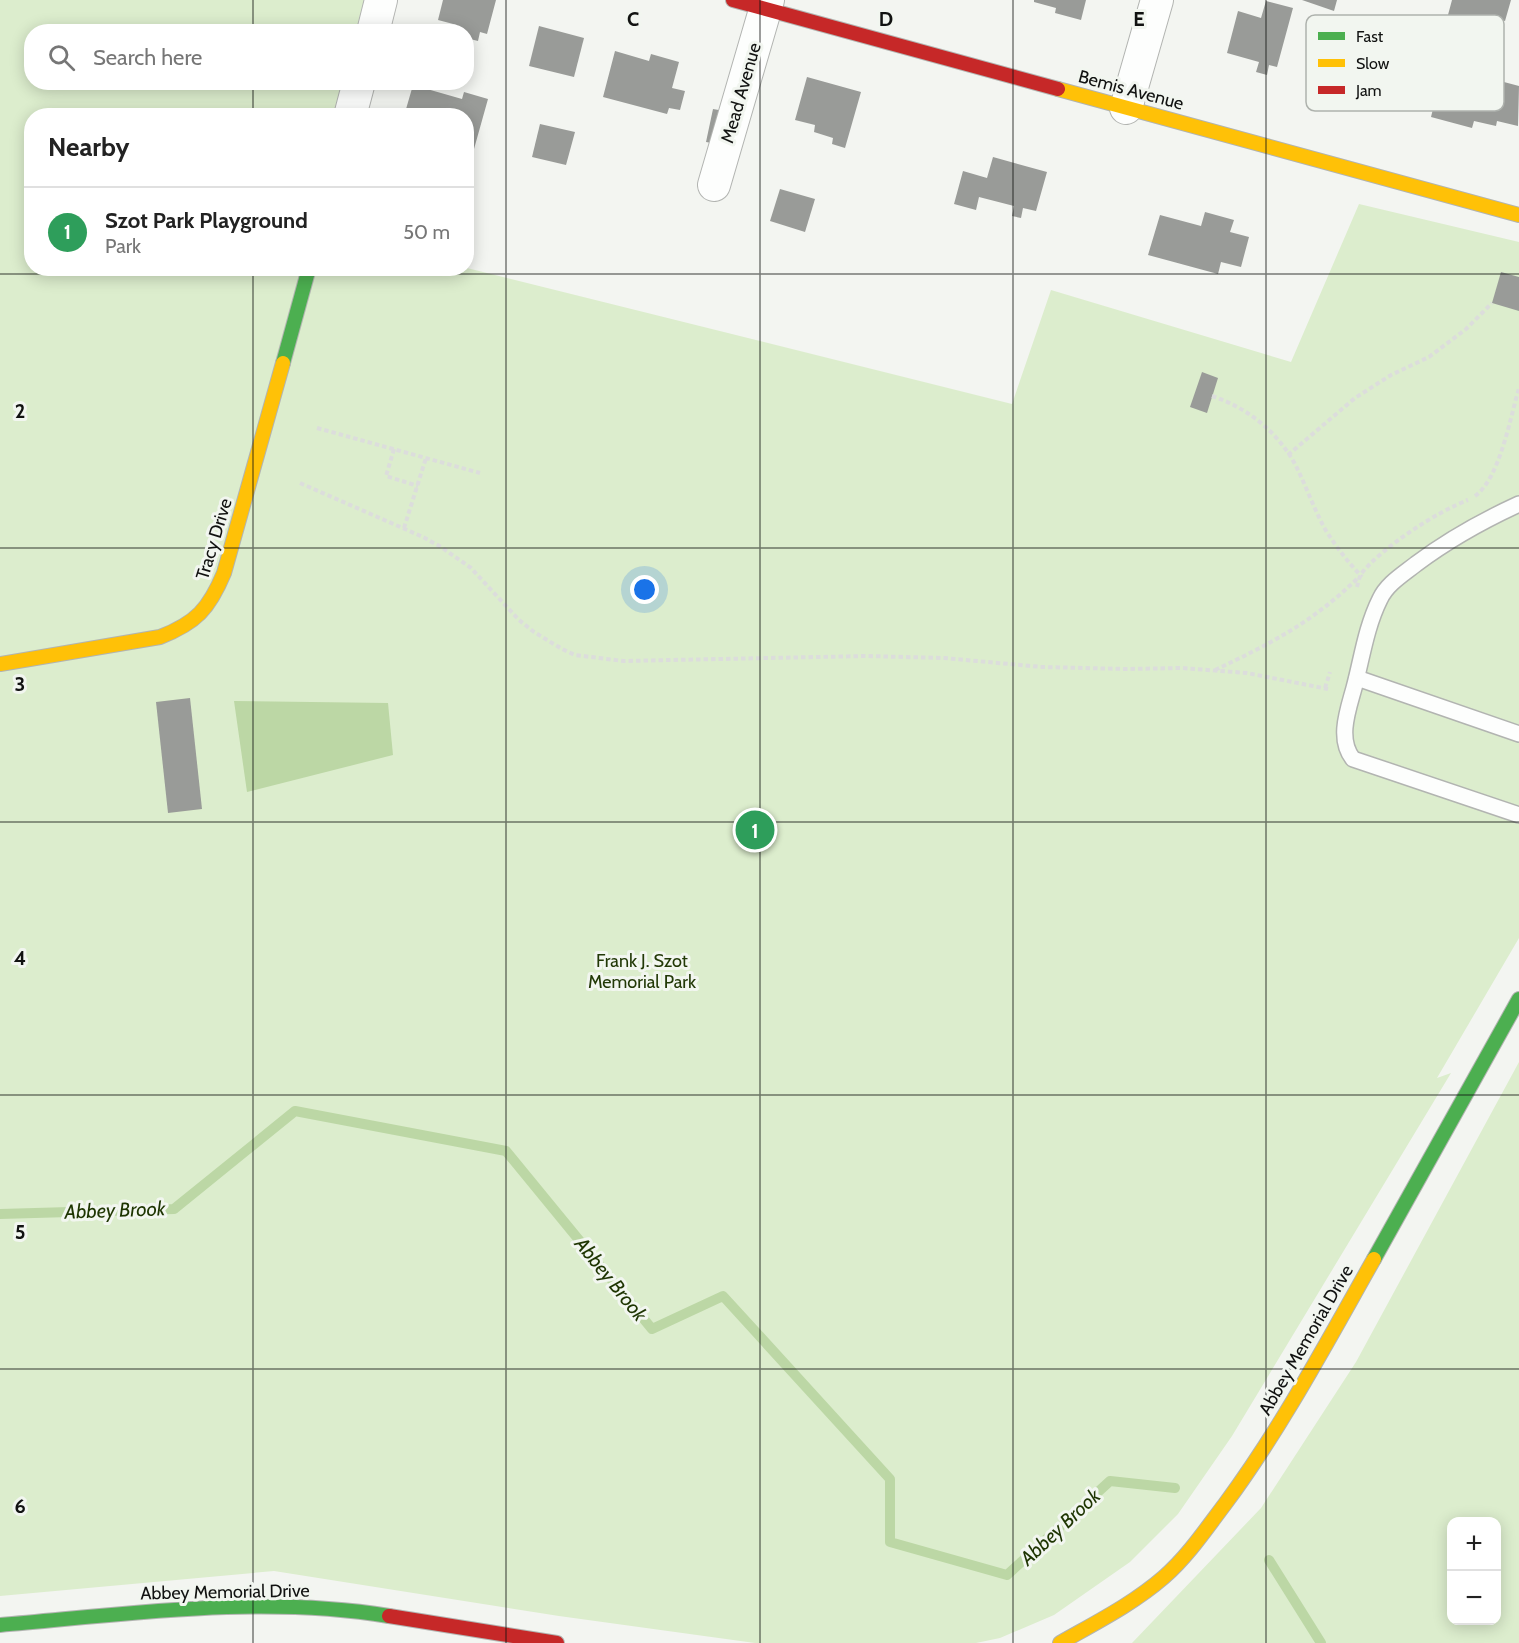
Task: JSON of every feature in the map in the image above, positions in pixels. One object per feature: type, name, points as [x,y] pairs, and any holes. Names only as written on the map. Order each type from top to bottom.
[{"type":"street","points":[[375,24],[381,0]]},
{"type":"street","name":"Bemis Avenue","points":[[733,0],[767,4],[1126,108],[1519,215]]},
{"type":"street","points":[[1126,108],[1157,0]]},
{"type":"street","name":"Mead Avenue","points":[[714,185],[767,4]]},
{"type":"street","points":[[352,108],[357,90]]},
{"type":"street","name":"Tracy Drive","points":[[0,664],[160,637],[182,629],[208,608],[216,595],[224,573],[307,276]]},
{"type":"street","name":"Abbey Memorial Drive","points":[[1060,1643],[1132,1601],[1164,1577],[1192,1548],[1246,1475],[1282,1419],[1343,1314],[1519,999]]},
{"type":"street","name":"Abbey Memorial Drive","points":[[0,1626],[117,1613],[247,1605],[312,1606],[371,1613],[557,1643]]},
{"type":"lane","points":[[1519,504],[1457,535],[1394,580],[1380,598],[1371,619],[1345,728],[1345,740],[1353,759],[1519,815]]},
{"type":"lane","points":[[1357,678],[1519,734]]},
{"type":"path","points":[[1288,455],[1354,398],[1391,375],[1428,357],[1466,329],[1492,303]]},
{"type":"path","points":[[1212,396],[1233,403],[1258,419],[1281,443],[1294,463],[1325,528],[1344,557],[1380,598]]},
{"type":"path","points":[[317,428],[480,473]]},
{"type":"path","points":[[394,449],[386,476],[418,486]]},
{"type":"path","points":[[404,528],[426,458]]},
{"type":"path","points":[[300,483],[404,528],[441,547],[471,568],[519,620],[550,643],[575,655],[623,661],[866,657],[944,658],[1042,667],[1182,668],[1247,672],[1353,694]]},
{"type":"path","points":[[1214,670],[1291,632],[1315,616],[1360,575]]},
{"type":"green space","name":"Frank J. Szot Memorial Park","points":[[0,0],[364,0],[358,24],[24,24],[24,90],[340,90],[335,108],[24,108],[24,276],[474,276],[474,270],[1012,404],[1051,290],[1291,362],[1359,204],[1519,242],[1519,938],[1437,1078],[1451,1073],[1232,1436],[1178,1514],[1130,1562],[1054,1615],[1000,1638],[976,1643],[755,1643],[559,1616],[274,1571],[0,1596]]},
{"type":"green space","points":[[1519,1062],[1519,1643],[1132,1643],[1261,1508],[1356,1362]]},
{"type":"shaded area","points":[[234,701],[388,703],[393,755],[247,792]]},
{"type":"building","points":[[443,0],[496,0],[487,34],[480,32],[478,41],[474,40],[474,24],[453,24],[438,20]]},
{"type":"building","points":[[1034,0],[1086,0],[1081,20],[1055,13],[1056,8],[1034,2]]},
{"type":"building","points":[[1302,0],[1337,0],[1334,11]]},
{"type":"building","points":[[1452,0],[1511,0],[1505,21],[1504,15],[1448,15]]},
{"type":"building","points":[[1266,1],[1293,8],[1277,67],[1269,65],[1267,75],[1256,72],[1259,62],[1227,53],[1238,11],[1261,18]]},
{"type":"building","points":[[539,26],[584,38],[574,77],[529,66]]},
{"type":"building","points":[[615,51],[649,61],[651,54],[679,62],[672,88],[685,91],[680,110],[669,108],[667,114],[603,97]]},
{"type":"building","points":[[807,77],[861,92],[845,148],[832,144],[833,138],[814,132],[815,125],[795,120]]},
{"type":"building","points":[[1504,82],[1519,86],[1518,126],[1497,121],[1496,126],[1474,121],[1472,128],[1431,117],[1432,111],[1504,111]]},
{"type":"building","points":[[412,90],[430,90],[462,99],[464,92],[488,99],[474,149],[474,108],[406,108]]},
{"type":"building","points":[[713,109],[730,112],[723,145],[706,142]]},
{"type":"building","points":[[540,124],[575,132],[566,165],[532,157]]},
{"type":"building","points":[[993,157],[1047,172],[1036,211],[1023,208],[1021,218],[1012,216],[1014,206],[979,197],[976,210],[954,204],[963,171],[987,178]]},
{"type":"building","points":[[780,189],[815,199],[805,232],[770,221]]},
{"type":"building","points":[[1205,212],[1234,220],[1230,232],[1249,237],[1241,267],[1221,262],[1218,274],[1148,255],[1160,215],[1201,226]]},
{"type":"building","points":[[1501,272],[1519,277],[1519,311],[1492,303]]},
{"type":"building","points":[[1202,372],[1218,378],[1207,413],[1190,407]]},
{"type":"building","points":[[190,698],[202,809],[168,813],[156,702]]},
{"type":"waterway","name":"Abbey Brook","points":[[0,1214],[174,1209],[295,1111],[506,1151],[652,1329],[723,1296],[890,1479],[890,1542],[1007,1575],[1110,1481],[1175,1488]]},
{"type":"waterway","name":"Abbey Brook","points":[[1269,1560],[1321,1643]]},
{"type":"traffic: fast","points":[[283,363],[307,276]]},
{"type":"traffic: fast","points":[[1374,1259],[1519,999]]},
{"type":"traffic: fast","points":[[0,1625],[194,1608],[292,1607],[389,1616]]},
{"type":"traffic: slow","points":[[1058,89],[1519,215]]},
{"type":"traffic: slow","points":[[0,664],[160,637],[183,626],[200,613],[213,596],[224,573],[283,363]]},
{"type":"traffic: slow","points":[[1060,1643],[1140,1596],[1173,1569],[1189,1551],[1266,1445],[1374,1259]]},
{"type":"traffic: jam","points":[[733,0],[1058,89]]},
{"type":"traffic: jam","points":[[389,1616],[557,1643]]},
{"type":"place","name":"Szot Park Playground","points":[[755,830]]}]
